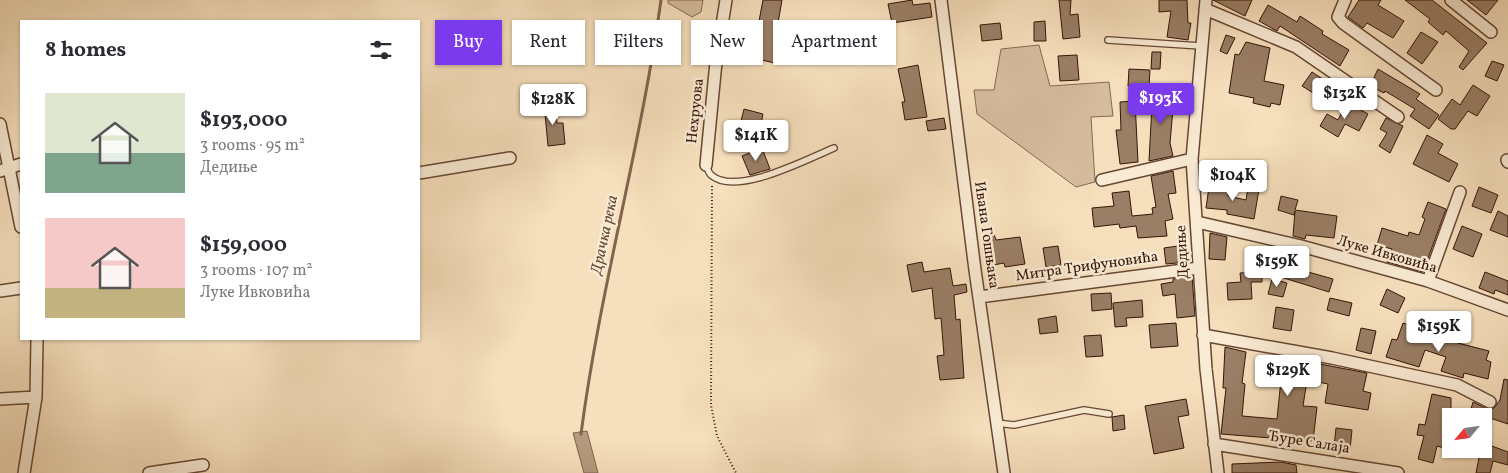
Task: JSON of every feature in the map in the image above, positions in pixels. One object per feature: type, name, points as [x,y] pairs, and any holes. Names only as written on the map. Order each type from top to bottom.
[{"type":"street","name":"Нехруова","points":[[708,170],[716,62],[726,0]]},
{"type":"street","name":"Ивана Гошњака","points":[[942,0],[979,297],[1004,473]]},
{"type":"street","points":[[1345,0],[1338,17],[1343,23],[1436,90]]},
{"type":"street","points":[[1452,0],[1491,32]]},
{"type":"street","points":[[1205,4],[1296,47],[1398,117]]},
{"type":"street","name":"Дедиње","points":[[1205,4],[1192,159],[1203,335],[1218,473]]},
{"type":"street","points":[[0,124],[4,169],[20,224]]},
{"type":"street","points":[[420,173],[510,158]]},
{"type":"street","points":[[1102,180],[1192,159]]},
{"type":"street","points":[[4,169],[20,164]]},
{"type":"street","points":[[1428,281],[1460,192]]},
{"type":"street","name":"Луке Ивковића","points":[[1197,222],[1301,246],[1428,281],[1508,310]]},
{"type":"street","name":"Митра Трифуновића","points":[[979,297],[1199,268]]},
{"type":"street","points":[[0,291],[20,288]]},
{"type":"street","points":[[1203,335],[1332,358],[1457,385],[1490,402]]},
{"type":"street","points":[[24,473],[36,397],[37,340]]},
{"type":"street","points":[[0,399],[36,397]]},
{"type":"street","name":"Ђуре Салаја","points":[[1214,444],[1398,473]]},
{"type":"street","points":[[149,473],[203,465]]},
{"type":"lane","points":[[1108,40],[1201,46]]},
{"type":"lane","points":[[708,170],[725,182],[744,182],[834,148]]},
{"type":"lane","points":[[996,423],[1014,425],[1084,410],[1108,414]]},
{"type":"path","points":[[708,170],[711,405],[716,436],[736,473]]},
{"type":"shaded area","points":[[668,0],[703,0],[701,12],[692,17],[668,3]]},
{"type":"shaded area","points":[[1039,45],[1050,86],[1109,82],[1113,116],[1091,117],[1095,182],[1076,187],[977,114],[974,90],[994,90],[1001,49]]},
{"type":"shaded area","points":[[587,431],[598,473],[584,473],[573,433]]},
{"type":"building","points":[[763,0],[782,0],[779,20],[773,20],[773,63],[763,60],[763,20],[759,20]]},
{"type":"building","points":[[912,0],[913,5],[930,3],[932,17],[896,22],[896,20],[891,20],[888,4]]},
{"type":"building","points":[[1059,0],[1071,0],[1070,15],[1078,14],[1080,37],[1063,39]]},
{"type":"building","points":[[1159,0],[1187,0],[1188,23],[1191,23],[1188,40],[1167,37],[1171,11],[1159,12]]},
{"type":"building","points":[[1213,0],[1252,0],[1245,16]]},
{"type":"building","points":[[1359,0],[1381,0],[1378,5],[1404,21],[1393,38],[1367,23],[1363,28],[1348,17]]},
{"type":"building","points":[[1405,0],[1432,0],[1487,43],[1463,70],[1459,67],[1469,51],[1446,31],[1443,35],[1428,22],[1430,19]]},
{"type":"building","points":[[1467,0],[1498,0],[1486,15]]},
{"type":"building","points":[[1268,5],[1297,22],[1300,16],[1323,31],[1322,34],[1349,50],[1340,66],[1280,26],[1277,31],[1259,21]]},
{"type":"building","points":[[1045,21],[1046,41],[1034,41],[1034,22]]},
{"type":"building","points":[[1000,23],[1002,39],[982,41],[980,25]]},
{"type":"building","points":[[1421,32],[1438,42],[1422,64],[1407,53]]},
{"type":"building","points":[[1226,35],[1235,38],[1227,54],[1220,51]]},
{"type":"building","points":[[1246,42],[1270,48],[1264,81],[1284,85],[1280,105],[1271,103],[1270,107],[1253,103],[1254,98],[1229,93],[1235,54],[1239,55]]},
{"type":"building","points":[[1152,52],[1161,52],[1160,69],[1151,69]]},
{"type":"building","points":[[1077,55],[1079,80],[1060,81],[1058,56]]},
{"type":"building","points":[[1492,61],[1504,65],[1497,81],[1485,76]]},
{"type":"building","points":[[918,65],[927,117],[905,120],[902,102],[905,102],[898,69]]},
{"type":"building","points":[[1129,69],[1150,70],[1149,86],[1128,86]]},
{"type":"building","points":[[1378,69],[1420,94],[1416,99],[1439,115],[1429,129],[1410,116],[1415,109],[1385,91],[1384,93],[1370,86]]},
{"type":"building","points":[[1312,72],[1332,85],[1323,99],[1302,86]]},
{"type":"building","points":[[1473,85],[1490,96],[1477,116],[1468,111],[1455,129],[1451,129],[1438,119],[1452,99],[1460,105]]},
{"type":"building","points":[[1153,86],[1169,87],[1168,109],[1173,109],[1170,143],[1173,156],[1149,161]]},
{"type":"building","points":[[1135,101],[1138,162],[1120,164],[1116,130],[1121,130],[1120,102]]},
{"type":"building","points":[[554,102],[557,123],[563,123],[565,144],[548,146],[544,103]]},
{"type":"building","points":[[1347,102],[1368,114],[1359,131],[1345,124],[1338,137],[1320,126],[1327,114],[1338,120]]},
{"type":"building","points":[[744,109],[763,114],[760,130],[740,125]]},
{"type":"building","points":[[944,118],[946,129],[928,131],[926,121]]},
{"type":"building","points":[[1386,118],[1403,126],[1390,153],[1379,146],[1387,133],[1380,129]]},
{"type":"building","points":[[1427,135],[1443,144],[1438,153],[1458,164],[1449,182],[1413,164]]},
{"type":"building","points":[[762,148],[770,169],[750,175],[742,156]]},
{"type":"building","points":[[1173,171],[1176,193],[1168,194],[1173,219],[1165,221],[1167,236],[1138,238],[1136,226],[1120,228],[1119,224],[1094,227],[1092,208],[1114,206],[1112,193],[1129,191],[1132,216],[1153,214],[1152,208],[1156,207],[1151,176]]},
{"type":"building","points":[[1209,187],[1229,189],[1228,196],[1246,200],[1248,188],[1259,189],[1254,219],[1227,214],[1227,210],[1206,208]]},
{"type":"building","points":[[1479,187],[1498,195],[1491,213],[1472,206]]},
{"type":"building","points":[[1281,196],[1298,200],[1295,210],[1337,216],[1334,238],[1306,235],[1305,239],[1293,236],[1295,211],[1294,215],[1278,210]]},
{"type":"building","points":[[1428,202],[1446,209],[1423,272],[1387,262],[1392,249],[1377,245],[1382,228],[1408,236],[1409,232],[1419,235],[1425,219],[1422,217]]},
{"type":"building","points":[[1498,211],[1508,216],[1508,237],[1490,230]]},
{"type":"building","points":[[1462,226],[1482,234],[1473,257],[1453,249]]},
{"type":"building","points":[[1210,233],[1227,237],[1225,260],[1209,259]]},
{"type":"building","points":[[994,234],[996,240],[1020,237],[1025,264],[1005,267],[1004,263],[988,266],[983,237]]},
{"type":"building","points":[[1185,245],[1187,262],[1166,264],[1164,248]]},
{"type":"building","points":[[1058,246],[1061,265],[1046,267],[1043,248]]},
{"type":"building","points":[[922,262],[924,272],[950,268],[953,286],[966,284],[967,292],[954,295],[956,320],[960,319],[964,378],[940,380],[937,356],[944,355],[941,318],[935,319],[932,288],[912,292],[907,265]]},
{"type":"building","points":[[1287,266],[1333,279],[1329,292],[1284,278]]},
{"type":"building","points":[[1262,272],[1262,282],[1251,282],[1252,299],[1228,300],[1227,283],[1241,282],[1240,273]]},
{"type":"building","points":[[1485,272],[1508,281],[1508,295],[1495,290],[1494,294],[1479,288]]},
{"type":"building","points":[[1192,276],[1195,316],[1177,318],[1175,294],[1163,296],[1161,284],[1173,282],[1173,279]]},
{"type":"building","points":[[1272,279],[1287,283],[1283,297],[1268,294]]},
{"type":"building","points":[[1387,289],[1405,298],[1398,313],[1380,305]]},
{"type":"building","points":[[1111,293],[1112,309],[1092,311],[1091,294]]},
{"type":"building","points":[[1330,298],[1352,303],[1349,316],[1327,310]]},
{"type":"building","points":[[1142,300],[1143,317],[1126,318],[1127,326],[1115,327],[1113,303]]},
{"type":"building","points":[[1276,307],[1294,310],[1291,331],[1273,328]]},
{"type":"building","points":[[1056,316],[1058,332],[1040,334],[1038,319]]},
{"type":"building","points":[[1176,323],[1178,346],[1151,348],[1149,325]]},
{"type":"building","points":[[1403,323],[1458,343],[1489,351],[1486,360],[1491,362],[1488,379],[1464,373],[1463,378],[1441,371],[1446,357],[1425,350],[1419,367],[1386,357],[1392,339],[1397,340]]},
{"type":"building","points":[[1361,328],[1376,331],[1371,354],[1356,350]]},
{"type":"building","points":[[1101,335],[1103,356],[1086,357],[1084,336]]},
{"type":"building","points":[[1225,347],[1246,352],[1242,383],[1245,384],[1242,416],[1277,419],[1282,370],[1263,367],[1265,357],[1283,359],[1284,357],[1367,373],[1363,391],[1371,393],[1368,410],[1325,403],[1328,384],[1307,380],[1303,406],[1317,407],[1313,441],[1271,440],[1271,438],[1221,434],[1226,388],[1223,388]]},
{"type":"building","points":[[1504,379],[1508,380],[1508,424],[1492,419],[1492,408],[1500,400]]},
{"type":"building","points":[[1432,394],[1451,398],[1451,408],[1442,408],[1442,447],[1437,446],[1433,463],[1418,459],[1424,436],[1417,435],[1419,424],[1425,425]]},
{"type":"building","points":[[1186,399],[1189,415],[1178,417],[1184,448],[1154,454],[1145,406]]},
{"type":"building","points":[[1473,402],[1485,408],[1471,408]]},
{"type":"building","points":[[1124,415],[1125,429],[1113,431],[1112,417]]},
{"type":"building","points":[[1336,428],[1352,430],[1350,449],[1334,447]]},
{"type":"building","points":[[1492,446],[1508,452],[1508,465],[1493,461],[1490,473],[1476,473],[1479,458],[1492,458]]},
{"type":"building","points":[[1281,462],[1296,465],[1297,473],[1232,473],[1232,464]]},
{"type":"waterway","name":"Драчка река","points":[[581,434],[589,379],[643,109],[661,0]]}]
